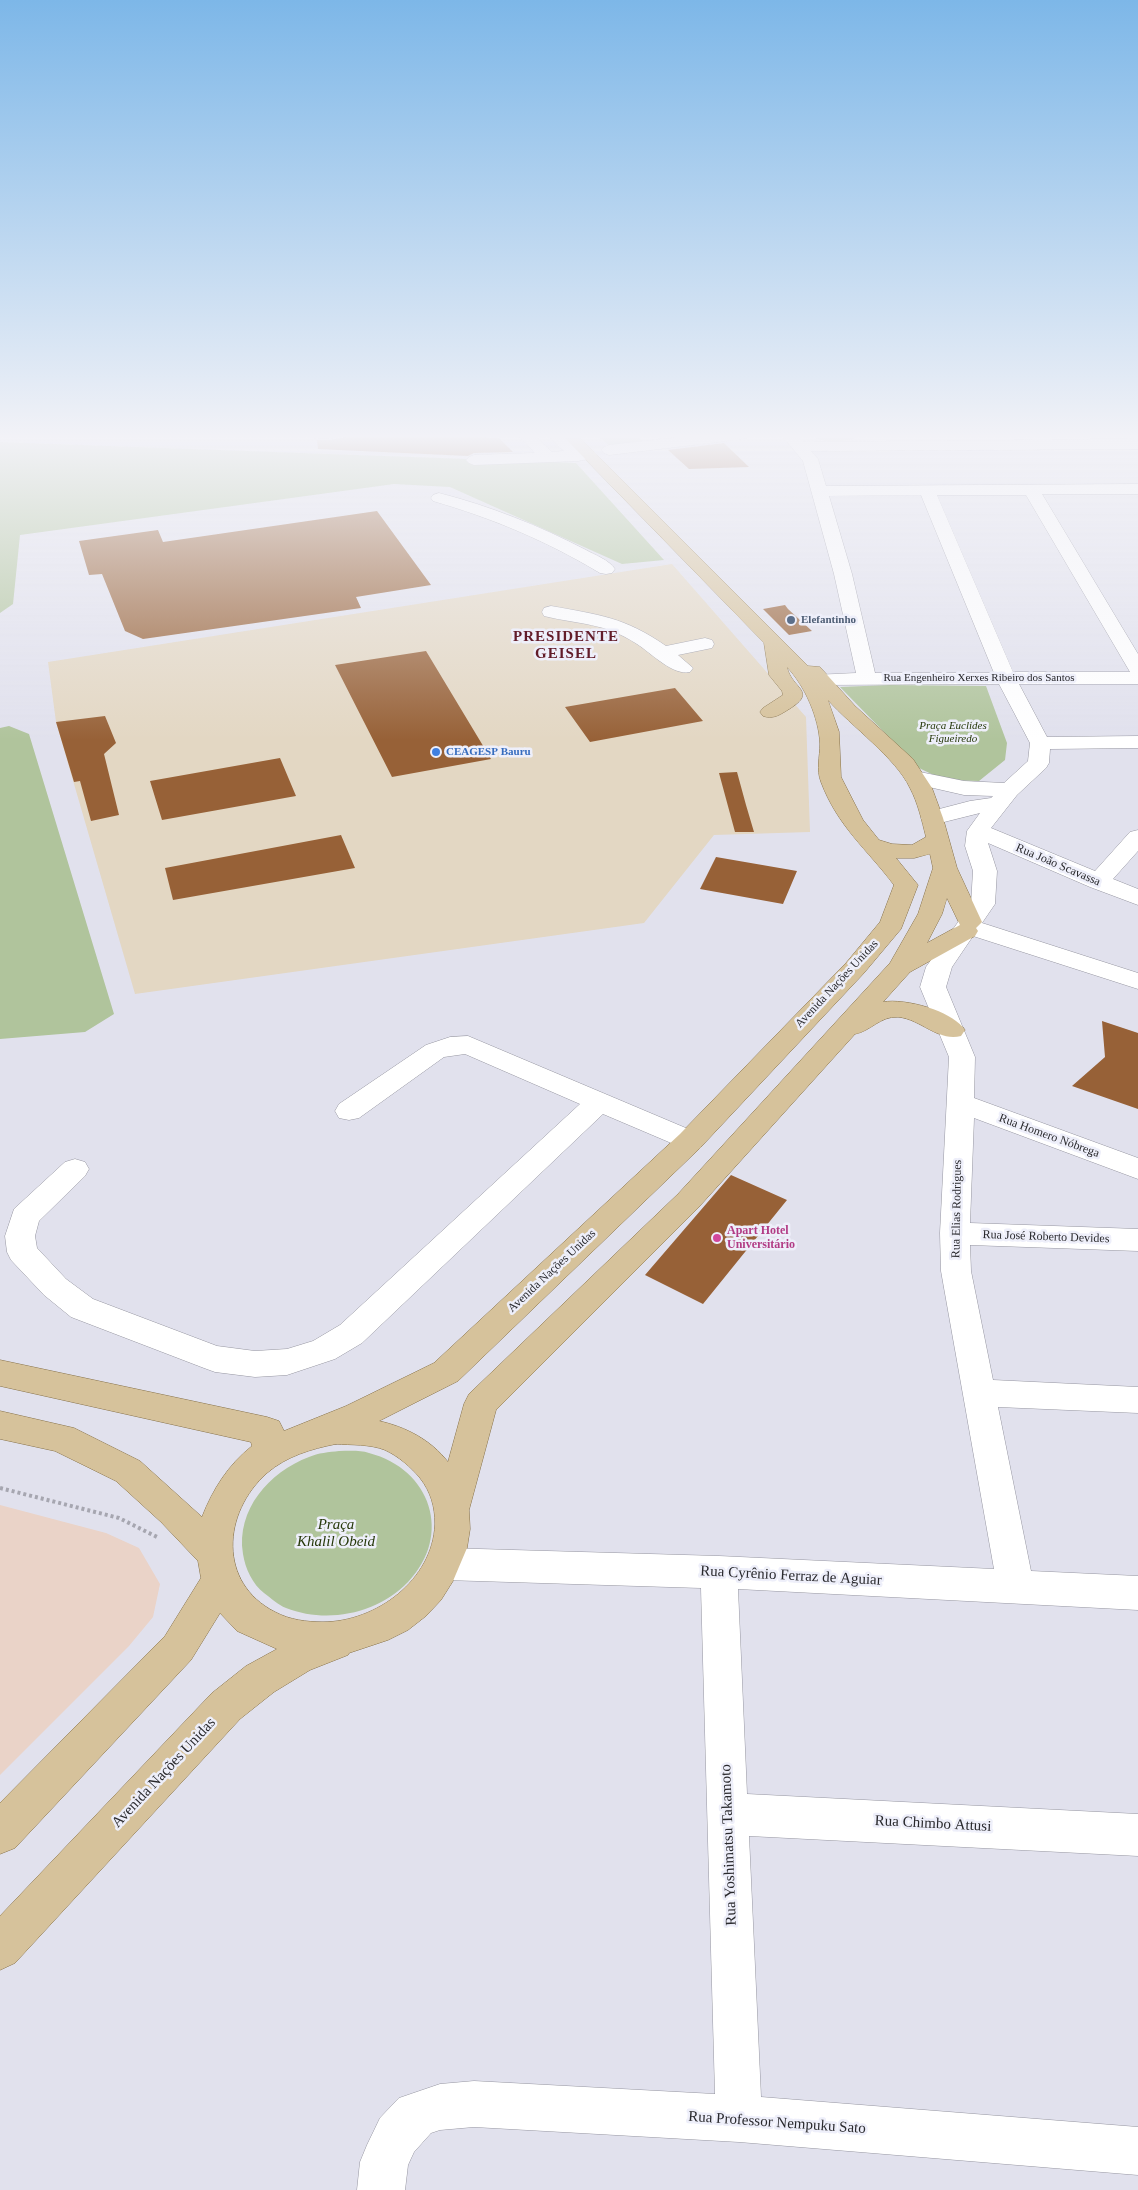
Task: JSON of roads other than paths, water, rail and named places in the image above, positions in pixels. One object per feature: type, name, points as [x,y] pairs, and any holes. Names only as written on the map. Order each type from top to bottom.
[{"type":"main road","name":"Avenida Nações Unidas","points":[[356,1635],[331,1639],[307,1639],[284,1634],[262,1626],[244,1613],[230,1597],[216,1566],[216,1523],[227,1496],[246,1472],[270,1452],[289,1442],[358,1416],[446,1372],[690,1141],[854,968],[892,924],[906,885],[896,870],[857,828],[839,799],[830,778],[827,760],[830,751],[826,725],[814,687],[801,670],[675,536]]},
{"type":"main road","name":"Avenida Nações Unidas","points":[[0,1948],[226,1706],[260,1680],[297,1658],[385,1624],[410,1608],[430,1587],[444,1564],[452,1536],[452,1509],[481,1404],[688,1201],[901,967],[930,914],[945,868],[934,829],[910,771],[848,710],[689,536]]},
{"type":"main road","points":[[770,712],[792,699],[793,695],[792,690],[779,675],[774,642]]},
{"type":"main road","points":[[830,751],[846,742],[871,741],[886,748],[910,771]]},
{"type":"main road","points":[[873,845],[891,851],[911,853],[926,849],[934,829]]},
{"type":"main road","points":[[901,967],[968,927],[945,868]]},
{"type":"main road","points":[[837,1038],[877,1012],[900,1009],[926,1015],[952,1030]]},
{"type":"main road","points":[[0,1373],[267,1431],[270,1452]]},
{"type":"main road","points":[[0,1425],[62,1438],[128,1472],[173,1511],[216,1566]]},
{"type":"main road","name":"Avenida Nações Unidas","points":[[308,1436],[336,1430],[364,1431],[397,1441],[412,1449],[432,1466],[445,1486],[452,1509]]},
{"type":"main road","name":"Avenida Nações Unidas","points":[[0,1833],[178,1648],[216,1566]]},
{"type":"street","points":[[545,536],[563,544],[606,569]]},
{"type":"street","points":[[833,536],[867,678]]},
{"type":"street","points":[[946,536],[1006,678],[1040,742],[1038,763],[1003,797],[978,831]]},
{"type":"street","points":[[1058,536],[1138,670]]},
{"type":"street","points":[[551,612],[597,620],[618,627],[650,644],[683,668]]},
{"type":"street","points":[[662,653],[706,644]]},
{"type":"street","name":"Rua Engenheiro Xerxes Ribeiro dos Santos","points":[[821,679],[1138,678]]},
{"type":"street","points":[[1040,742],[1138,742]]},
{"type":"street","points":[[910,771],[964,788],[1003,797]]},
{"type":"street","points":[[934,829],[970,808],[1003,797]]},
{"type":"street","name":"Rua João Scavassa","points":[[978,831],[1138,898]]},
{"type":"street","name":"Rua Elias Rodrigues","points":[[978,831],[976,846],[985,871],[983,904],[940,967],[933,988],[962,1057],[955,1233],[956,1271],[981,1393],[1016,1588]]},
{"type":"street","points":[[1098,882],[1138,837]]},
{"type":"street","points":[[968,927],[1138,981]]},
{"type":"street","points":[[349,1111],[435,1051],[450,1046],[468,1045],[690,1141]]},
{"type":"street","points":[[75,1169],[25,1217],[20,1236],[22,1252],[55,1287],[82,1308],[215,1359],[255,1364],[287,1362],[324,1350],[351,1334],[599,1102]]},
{"type":"street","name":"Rua Homero Nóbrega","points":[[960,1103],[1138,1169]]},
{"type":"street","name":"Rua José Roberto Devides","points":[[955,1233],[1138,1240]]},
{"type":"street","points":[[981,1393],[1138,1400]]},
{"type":"street","name":"Rua Cyrênio Ferraz de Aguiar","points":[[444,1564],[719,1572],[1138,1593]]},
{"type":"street","name":"Rua Yoshimatsu Takamoto","points":[[719,1572],[739,2119]]},
{"type":"street","name":"Rua Chimbo Attusi","points":[[728,1814],[1138,1835]]},
{"type":"street","name":"Rua Professor Nempuku Sato","points":[[381,2190],[384,2162],[397,2135],[416,2114],[440,2107],[474,2104],[739,2119],[1138,2151]]},
{"type":"place","name":"Elefantinho","points":[[791,620]]},
{"type":"place","name":"CEAGESP Bauru","points":[[436,752]]},
{"type":"place","name":"Apart Hotel Universitário","points":[[717,1238]]},
{"type":"district","name":"PRESIDENTE GEISEL","points":[[566,646]]},
{"type":"park label","name":"Praça Euclides Figueiredo","points":[[953,732]]},
{"type":"park label","name":"Praça Khalil Obeid","points":[[336,1534]]}]
